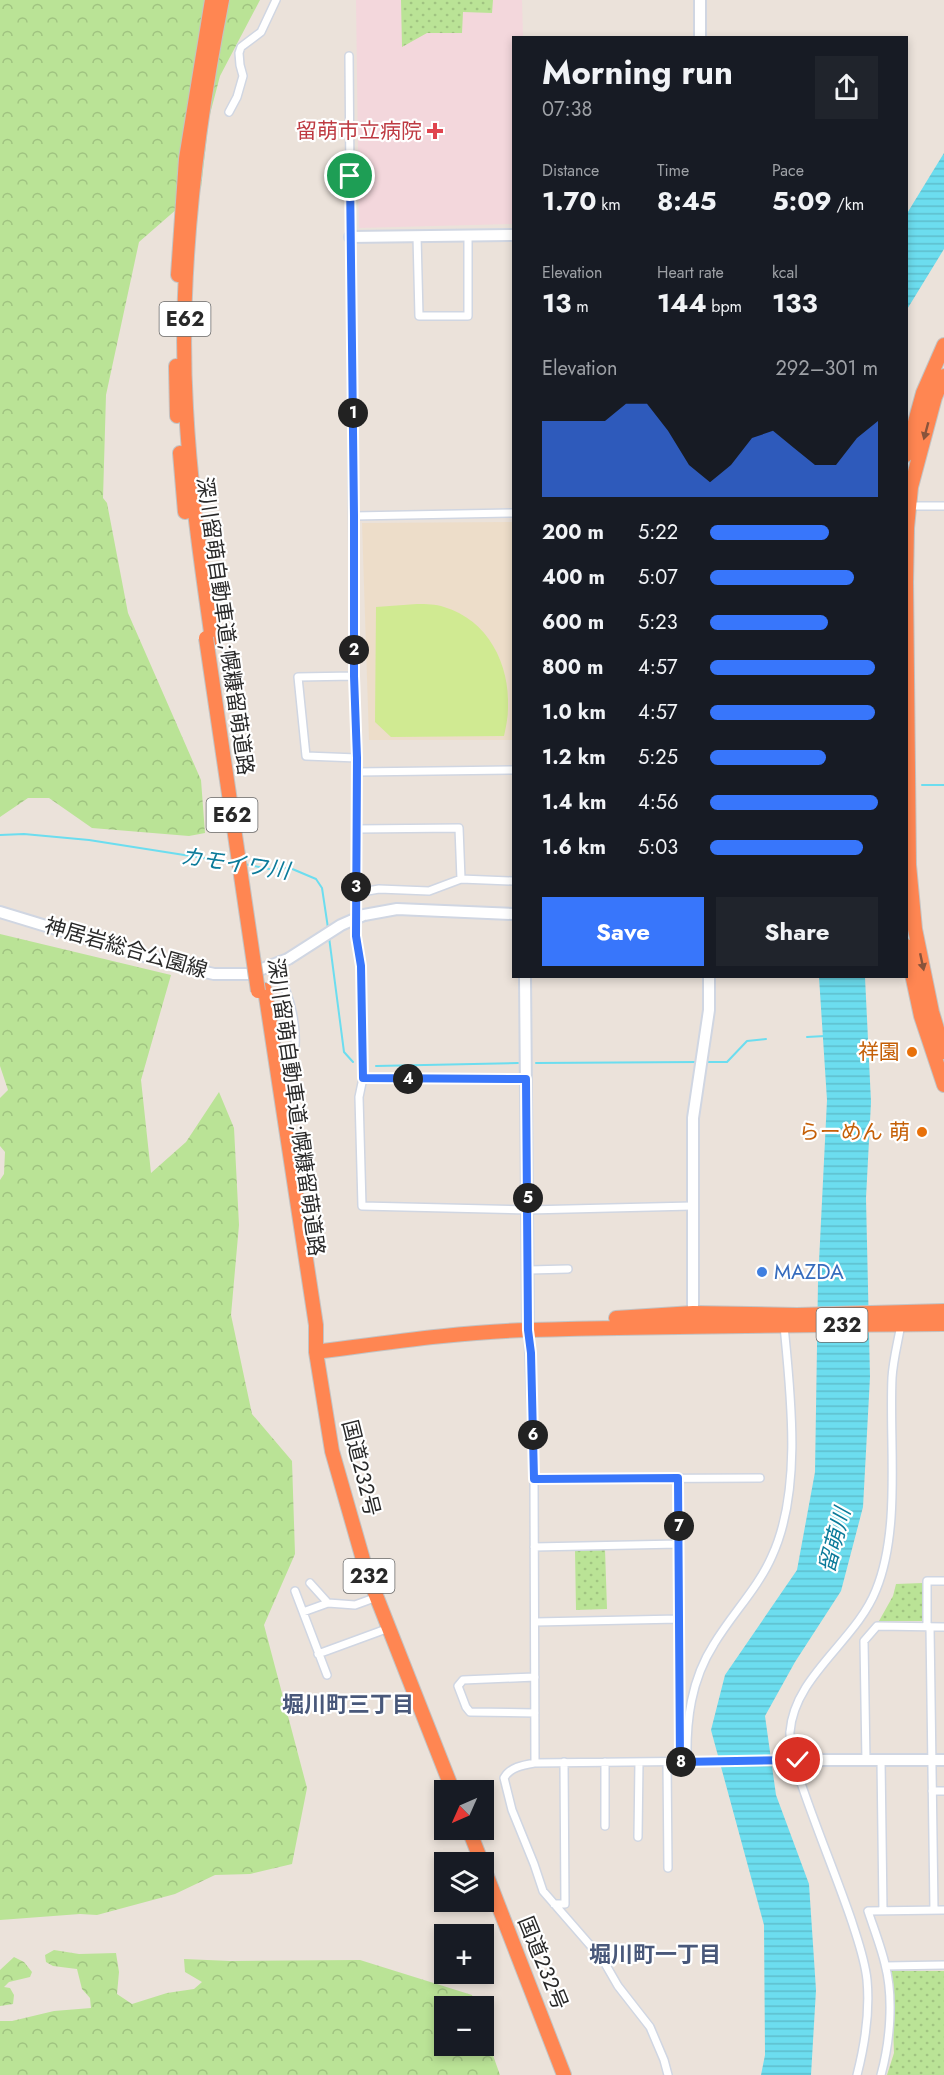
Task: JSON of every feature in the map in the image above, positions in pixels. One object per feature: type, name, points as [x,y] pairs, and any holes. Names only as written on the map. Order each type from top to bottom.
[{"type":"highway","name":"深川留萌自動車道;幌糠留萌道路","points":[[209,639],[183,493],[176,395],[179,242],[186,159],[212,0]]},
{"type":"highway","name":"深川留萌自動車道;幌糠留萌道路","points":[[222,0],[196,162],[184,322],[186,406],[193,505],[209,639],[315,1352]]},
{"type":"highway","points":[[908,449],[923,393],[944,345]]},
{"type":"highway","points":[[908,506],[935,397],[944,376]]},
{"type":"highway","points":[[908,771],[909,865],[915,929],[944,1085]]},
{"type":"highway","points":[[908,955],[921,1016],[936,1034],[944,1052]]},
{"type":"highway","name":"232","points":[[892,1320],[944,1311]]},
{"type":"highway","name":"232","points":[[315,1352],[469,1334],[528,1330],[548,1324],[693,1319],[793,1323],[892,1320],[944,1323]]},
{"type":"highway","name":"国道232号","points":[[315,1352],[332,1451],[366,1570],[449,1780]]},
{"type":"highway","name":"国道232号","points":[[494,1895],[564,2075]]},
{"type":"main road","points":[[700,0],[700,36]]},
{"type":"main road","points":[[350,237],[512,235]]},
{"type":"main road","name":"神居岩総合公園線","points":[[0,912],[214,974],[249,974],[276,965],[341,925],[364,915],[397,909],[512,915]]},
{"type":"main road","points":[[525,978],[528,1330]]},
{"type":"main road","points":[[693,1319],[693,1118],[709,1010],[709,978]]},
{"type":"main road","points":[[795,1760],[944,1760]]},
{"type":"street","points":[[229,112],[237,97],[243,76],[239,53],[241,47],[261,32],[276,0]]},
{"type":"street","points":[[349,56],[354,676],[357,758],[356,936],[361,966],[363,1078],[359,1097],[362,1206],[528,1210],[692,1206]]},
{"type":"street","points":[[417,237],[419,316],[468,316],[468,236]]},
{"type":"street","points":[[908,506],[944,506]]},
{"type":"street","points":[[354,516],[512,513]]},
{"type":"street","points":[[354,676],[298,677],[306,756],[357,758]]},
{"type":"street","points":[[357,772],[512,770]]},
{"type":"street","points":[[357,829],[459,828],[461,879]]},
{"type":"street","points":[[356,893],[379,889],[429,891],[461,879],[512,881]]},
{"type":"street","points":[[276,965],[290,1000],[296,1029],[295,1047]]},
{"type":"street","points":[[363,1078],[526,1079]]},
{"type":"street","points":[[529,1270],[568,1269]]},
{"type":"street","points":[[857,2075],[868,2014],[864,1960],[803,1791],[789,1735],[793,1712],[802,1692],[863,1616],[876,1591],[884,1565],[891,1526],[892,1320]]},
{"type":"street","points":[[686,1762],[687,1722],[697,1680],[714,1643],[746,1600],[772,1557],[784,1523],[790,1477],[793,1323]]},
{"type":"street","points":[[528,1330],[531,1353],[534,1479],[535,1763]]},
{"type":"street","points":[[678,1478],[679,1619],[686,1762]]},
{"type":"street","points":[[534,1479],[760,1478]]},
{"type":"street","points":[[534,1547],[679,1544]]},
{"type":"street","points":[[934,1910],[927,1581],[944,1581]]},
{"type":"street","points":[[310,1583],[328,1603]]},
{"type":"street","points":[[295,1591],[327,1675]]},
{"type":"street","points":[[303,1612],[328,1603],[355,1605],[377,1597]]},
{"type":"street","points":[[535,1622],[679,1619]]},
{"type":"street","points":[[866,1761],[864,1641],[877,1626],[944,1627]]},
{"type":"street","points":[[318,1654],[389,1628]]},
{"type":"street","points":[[535,1677],[463,1680],[458,1686],[470,1712],[535,1713]]},
{"type":"street","points":[[881,1759],[883,1911]]},
{"type":"street","points":[[668,2075],[650,2026],[618,1986],[603,1960],[543,1891],[512,1810],[504,1778],[507,1773],[519,1766],[535,1763],[795,1760]]},
{"type":"street","points":[[554,1904],[565,1904],[564,1762]]},
{"type":"street","points":[[605,1762],[606,1827]]},
{"type":"street","points":[[638,1837],[639,1762]]},
{"type":"street","points":[[667,1762],[668,1868]]},
{"type":"street","points":[[932,1791],[944,1791]]},
{"type":"street","points":[[881,2075],[887,2054],[890,2006],[886,1966],[868,1911],[944,1910]]},
{"type":"street","points":[[603,1960],[618,1952]]},
{"type":"street","points":[[886,1966],[944,1965]]},
{"type":"shaded area","name":"留萌市立病院","points":[[356,0],[522,0],[523,36],[512,36],[512,224],[359,228]]},
{"type":"shaded area","points":[[512,522],[512,740],[369,740],[362,523]]},
{"type":"green space","points":[[0,0],[260,0],[220,76],[209,118],[201,188],[139,242],[106,395],[103,498],[107,503],[128,613],[201,780],[205,833],[189,836],[92,828],[49,798],[28,798],[0,817]]},
{"type":"green space","points":[[401,0],[493,0],[492,13],[463,12],[462,33],[427,33],[402,47]]},
{"type":"green space","points":[[438,605],[459,613],[473,622],[493,646],[505,675],[508,692],[508,715],[504,736],[391,737],[375,722],[376,607]]},
{"type":"green space","points":[[0,934],[171,975],[141,1080],[151,1173],[186,1142],[219,1092],[234,1128],[239,1225],[231,1315],[252,1414],[292,1461],[295,1554],[264,1625],[307,1788],[292,1864],[250,1874],[215,1875],[175,1894],[97,1915],[80,1914],[0,1920],[0,1180],[4,1174],[5,1152],[0,1146],[0,1098],[8,1090],[0,1066]]},
{"type":"green space","points":[[605,1549],[607,1609],[576,1610],[575,1550]]},
{"type":"green space","points":[[923,1583],[923,1621],[879,1621],[893,1596],[896,1584]]},
{"type":"green space","points":[[54,1950],[79,1954],[116,1953],[119,1972],[117,1994],[132,2004],[167,1993],[194,1989],[202,1982],[185,1972],[184,1959],[360,1960],[472,1995],[434,1996],[434,2056],[493,2056],[500,2075],[0,2075],[0,2021],[12,2021],[54,2011],[91,2008],[90,1998],[82,1989],[77,1969],[53,1966],[46,1962],[45,1955]]},
{"type":"green space","points":[[14,1957],[24,1962],[32,1972],[30,1977],[9,1982],[4,1987],[10,1988],[14,1995],[13,2004],[0,2006],[0,1970]]},
{"type":"green space","points":[[891,1971],[944,1971],[944,2075],[887,2075],[894,2053]]},
{"type":"water","points":[[944,153],[944,249],[908,308],[908,212]]},
{"type":"water","name":"留萌川","points":[[819,978],[865,978],[871,1102],[866,1198],[870,1377],[863,1507],[841,1591],[795,1662],[765,1716],[776,1795],[809,1884],[816,1990],[811,2075],[761,2075],[765,2055],[764,1925],[711,1730],[725,1675],[797,1570],[815,1472],[818,1282],[827,1100]]},
{"type":"waterway","points":[[922,785],[944,785]]},
{"type":"waterway","name":"カモイワ川","points":[[0,835],[24,834],[89,840],[235,863]]},
{"type":"waterway","name":"カモイワ川","points":[[244,864],[269,869],[290,868],[316,879],[322,888],[328,928]]},
{"type":"waterway","name":"カモイワ川","points":[[329,937],[344,1052],[353,1062]]},
{"type":"waterway","name":"カモイワ川","points":[[807,1037],[825,1036]]},
{"type":"waterway","name":"カモイワ川","points":[[704,1062],[727,1062],[747,1041],[766,1039]]},
{"type":"waterway","name":"カモイワ川","points":[[536,1063],[698,1062]]},
{"type":"waterway","name":"カモイワ川","points":[[376,1066],[518,1063]]},
{"type":"place","name":"留萌市立病院","points":[[435,131]]},
{"type":"place","name":"祥園","points":[[912,1052]]},
{"type":"place","name":"らーめん 萌","points":[[922,1132]]},
{"type":"place","name":"MAZDA","points":[[762,1272]]},
{"type":"district","name":"堀川町三丁目","points":[[348,1704]]},
{"type":"district","name":"堀川町一丁目","points":[[655,1954]]},
{"type":"route","points":[[350,176],[354,676],[357,758],[356,936],[361,966],[363,1078],[526,1079],[528,1330],[531,1353],[534,1479],[678,1478],[680,1762],[798,1760]]}]
